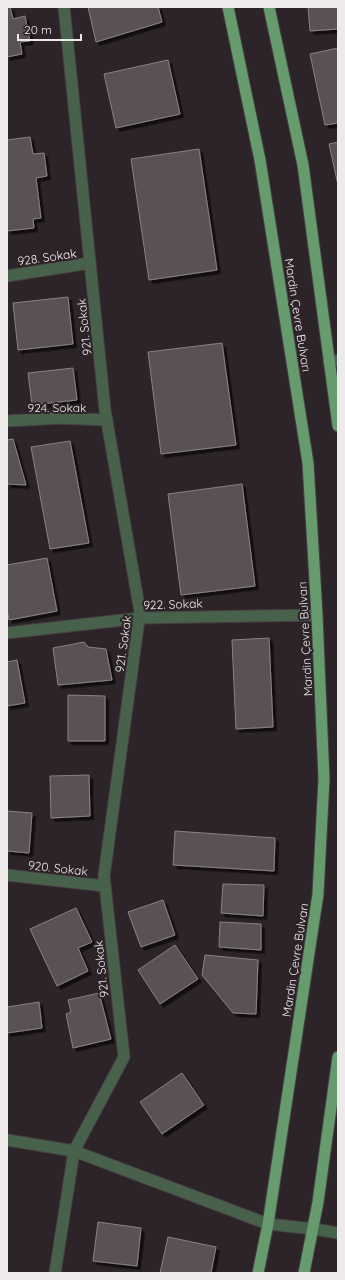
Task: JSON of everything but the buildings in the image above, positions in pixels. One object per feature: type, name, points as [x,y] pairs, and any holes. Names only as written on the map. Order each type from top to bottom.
[{"type":"main road","name":"Mardin Çevre Bulvarı","points":[[228,7],[260,160],[308,463],[317,615],[324,779],[318,894],[268,1224],[258,1273]]},
{"type":"main road","name":"Mardin Çevre Bulvarı","points":[[269,7],[303,165],[334,361],[338,426]]},
{"type":"main road","points":[[304,1273],[314,1229],[338,1057]]},
{"type":"street","name":"921. Sokak","points":[[55,1273],[74,1151],[124,1057],[104,876],[140,618],[107,420],[64,7]]},
{"type":"street","name":"928. Sokak","points":[[7,276],[90,263]]},
{"type":"street","name":"924. Sokak","points":[[7,421],[61,418],[107,420]]},
{"type":"street","name":"922. Sokak","points":[[7,633],[140,618],[317,615]]},
{"type":"street","name":"920. Sokak","points":[[7,875],[105,886]]},
{"type":"street","points":[[7,1140],[74,1151],[268,1224],[338,1233]]}]
